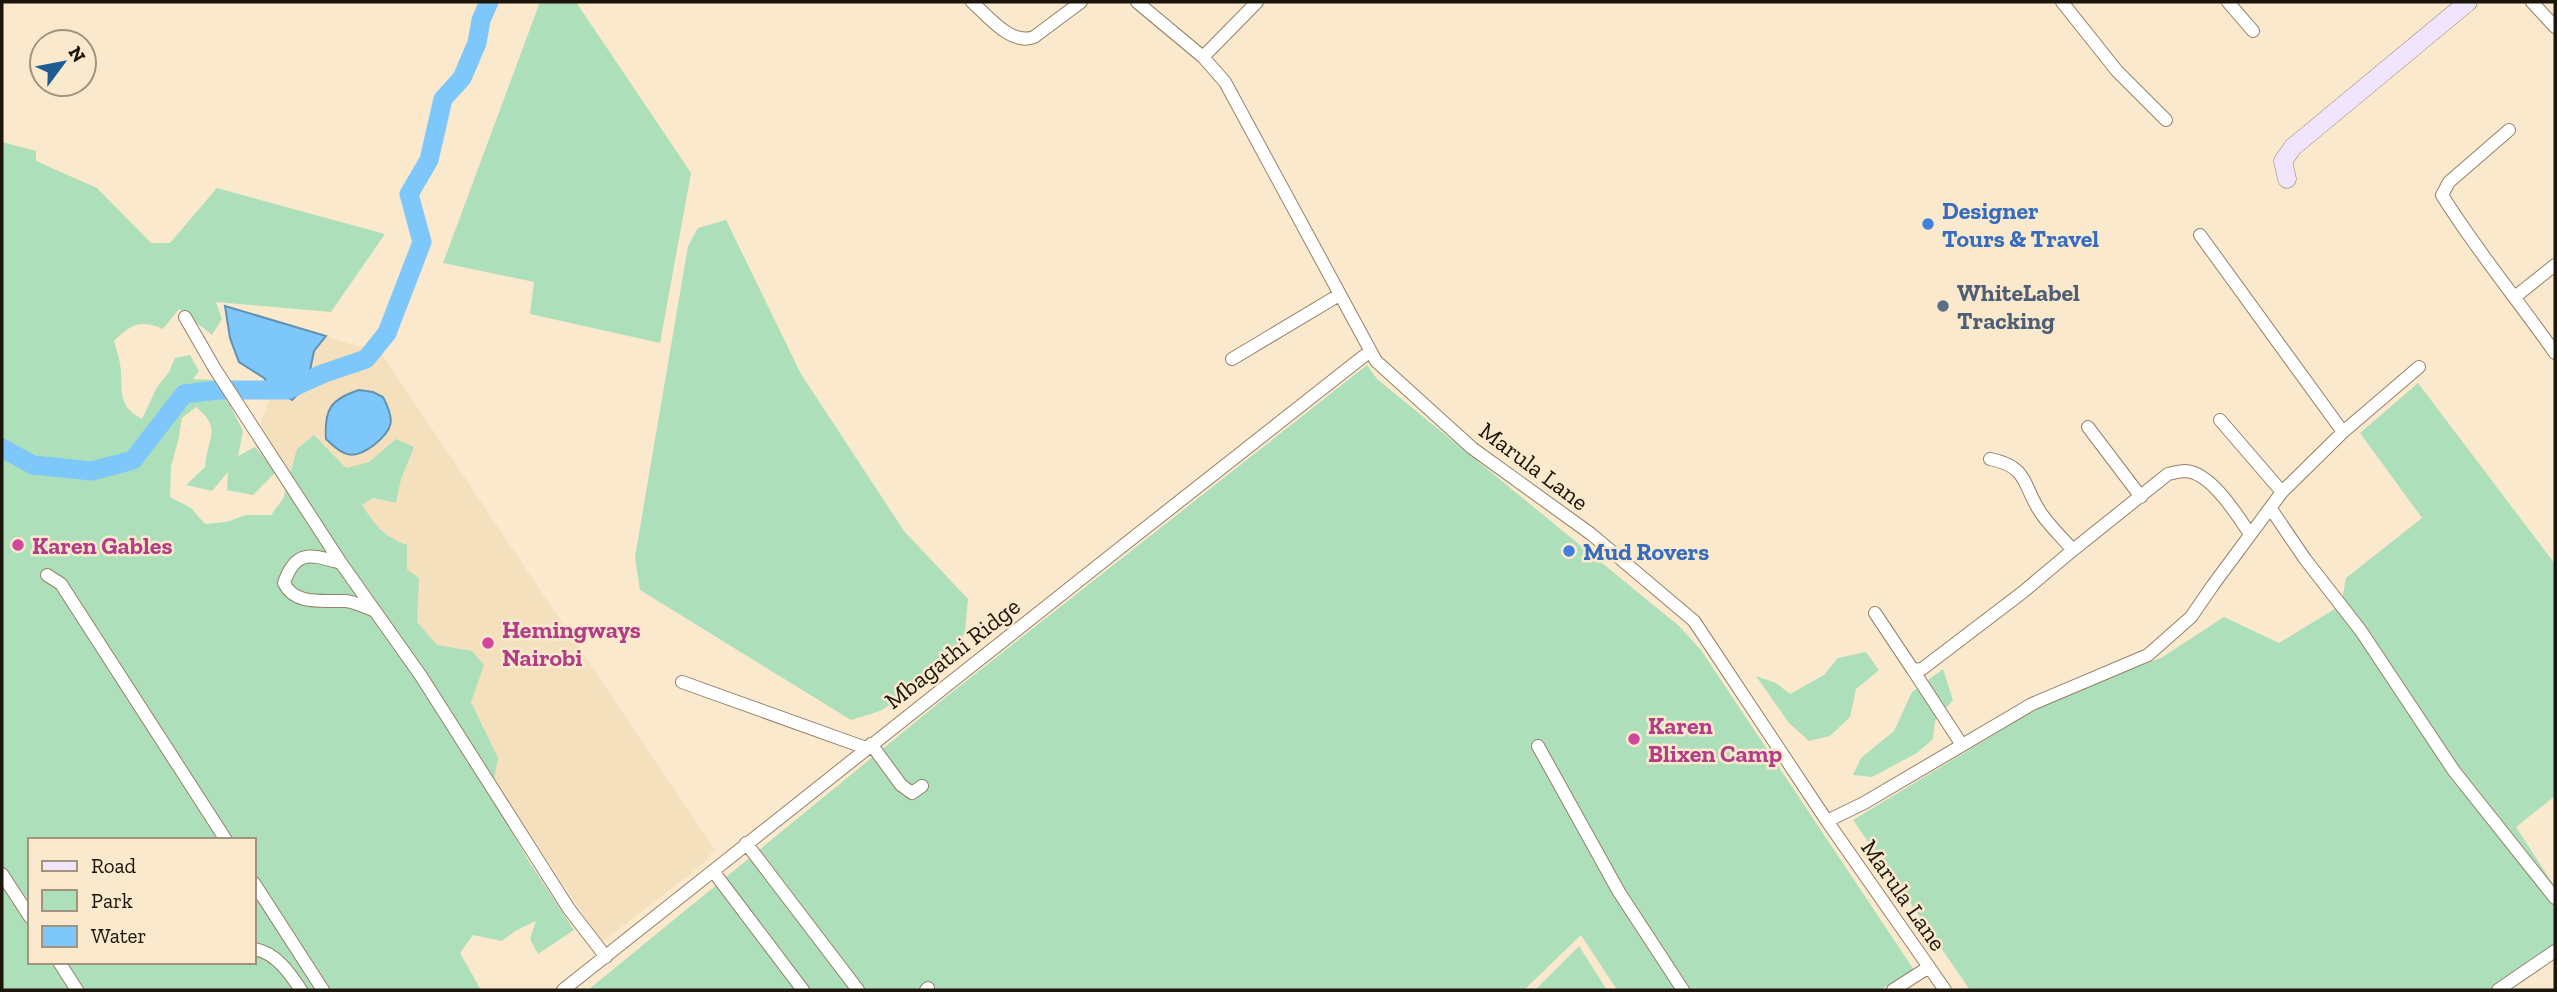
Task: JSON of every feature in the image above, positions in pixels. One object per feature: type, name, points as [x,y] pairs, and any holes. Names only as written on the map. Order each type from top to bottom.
[{"type":"street","points":[[972,2],[1012,37],[1027,40],[1081,2]]},
{"type":"street","name":"Marula Lane","points":[[1137,2],[1203,57],[1224,82],[1376,361],[1472,448],[1591,534],[1694,621],[1827,821],[1945,990]]},
{"type":"street","points":[[1203,57],[1257,2]]},
{"type":"street","points":[[2062,2],[2117,71],[2166,120]]},
{"type":"street","points":[[2228,2],[2253,31]]},
{"type":"street","points":[[2287,179],[2283,161],[2293,147],[2469,2]]},
{"type":"street","points":[[2532,2],[2555,27]]},
{"type":"street","points":[[2510,130],[2449,182],[2442,195],[2463,230],[2516,296],[2555,353]]},
{"type":"street","points":[[2200,235],[2343,432]]},
{"type":"street","points":[[2516,296],[2555,265]]},
{"type":"street","points":[[1233,359],[1339,295]]},
{"type":"street","points":[[185,317],[215,369],[341,563],[421,676],[569,909],[606,957]]},
{"type":"street","name":"Mbagathi Ridge","points":[[563,990],[1369,352]]},
{"type":"street","points":[[1827,821],[1864,803],[2032,704],[2148,655],[2192,617],[2282,492],[2343,432],[2419,367]]},
{"type":"street","points":[[2220,420],[2282,492]]},
{"type":"street","points":[[2088,427],[2141,497]]},
{"type":"street","points":[[1990,459],[2009,463],[2024,477],[2043,516],[2073,550]]},
{"type":"street","points":[[1913,670],[1922,668],[2022,592],[2168,474],[2185,471],[2199,475],[2226,499],[2250,534]]},
{"type":"street","points":[[2271,509],[2305,559],[2361,631],[2454,771],[2555,898]]},
{"type":"street","points":[[341,563],[314,555],[300,557],[289,567],[284,583],[297,598],[349,601],[374,611]]},
{"type":"street","points":[[47,575],[61,584],[225,838]]},
{"type":"street","points":[[1875,613],[1962,744]]},
{"type":"street","points":[[682,682],[869,746],[901,785],[912,793],[922,786]]},
{"type":"street","points":[[1538,746],[1619,892],[1683,990]]},
{"type":"street","points":[[746,843],[858,990]]},
{"type":"street","points":[[713,871],[803,990]]},
{"type":"street","points":[[2,874],[28,914]]},
{"type":"street","points":[[256,886],[323,990]]},
{"type":"street","points":[[256,949],[266,951],[279,961],[301,990]]},
{"type":"street","points":[[2498,990],[2553,958]]},
{"type":"street","points":[[60,964],[77,990]]},
{"type":"street","points":[[1893,990],[1929,967]]},
{"type":"shaded area","name":"Hemingways Nairobi","points":[[225,306],[381,353],[715,850],[698,868],[602,942],[262,436],[261,422],[273,389],[264,378],[239,362],[230,338]]},
{"type":"green space","points":[[540,2],[576,2],[691,173],[660,343],[530,314],[534,282],[443,263]]},
{"type":"green space","points":[[2,142],[36,151],[36,161],[97,188],[151,243],[170,243],[217,188],[385,234],[331,312],[216,302],[222,319],[212,335],[179,309],[163,329],[148,324],[136,325],[114,341],[120,364],[122,396],[133,414],[142,419],[175,358],[190,355],[199,371],[193,379],[213,380],[243,431],[238,456],[255,447],[276,472],[253,495],[227,490],[228,472],[212,491],[186,485],[205,467],[211,434],[209,422],[196,407],[182,418],[171,466],[170,497],[191,508],[205,524],[226,522],[246,515],[271,515],[283,499],[297,449],[314,435],[346,468],[369,462],[396,439],[414,447],[401,479],[396,503],[373,498],[362,505],[381,530],[407,545],[407,569],[419,578],[417,622],[437,645],[472,651],[484,665],[471,702],[498,758],[491,795],[528,860],[574,930],[538,954],[530,939],[536,921],[502,941],[473,935],[460,953],[481,990],[2,990]]},
{"type":"green space","points":[[726,220],[801,374],[904,531],[968,599],[965,632],[948,659],[911,692],[880,711],[851,720],[640,590],[635,557],[688,246],[698,228]]},
{"type":"green space","points":[[1367,365],[1377,379],[1679,626],[1701,650],[1914,970],[1880,990],[1617,990],[1581,935],[1524,990],[588,990],[946,697]]},
{"type":"green space","points":[[2418,383],[2555,564],[2555,796],[2516,827],[2555,887],[2555,947],[2492,990],[1970,990],[1853,820],[2035,710],[2104,678],[2161,658],[2224,617],[2279,643],[2341,605],[2346,578],[2422,518],[2360,433]]},
{"type":"green space","points":[[1866,652],[1879,670],[1856,689],[1850,717],[1830,736],[1809,741],[1789,723],[1756,676],[1776,683],[1790,694],[1824,675],[1838,658]]},
{"type":"green space","points":[[1943,669],[1953,700],[1935,721],[1933,739],[1917,753],[1872,777],[1853,775],[1861,758],[1894,731],[1912,692]]},
{"type":"green space","points":[[1579,946],[1607,990],[1535,990]]},
{"type":"water","points":[[225,306],[326,336],[314,351],[307,385],[292,400],[273,389],[264,378],[239,362],[230,338]]},
{"type":"water","points":[[359,390],[383,397],[391,424],[386,434],[374,445],[354,455],[343,453],[326,439],[326,420],[336,402]]},
{"type":"waterway","points":[[2,448],[33,465],[92,471],[133,460],[184,394],[218,390],[287,390],[322,374],[366,359],[387,333],[422,242],[409,194],[429,160],[443,99],[462,78],[477,43],[481,20],[489,2]]},
{"type":"place","name":"Designer Tours & Travel","points":[[1928,224]]},
{"type":"place","name":"WhiteLabel Tracking","points":[[1943,306]]},
{"type":"place","name":"Karen Gables","points":[[18,545]]},
{"type":"place","name":"Mud Rovers","points":[[1569,551]]},
{"type":"place","name":"Hemingways Nairobi","points":[[488,643]]},
{"type":"place","name":"Karen Blixen Camp","points":[[1634,739]]}]
